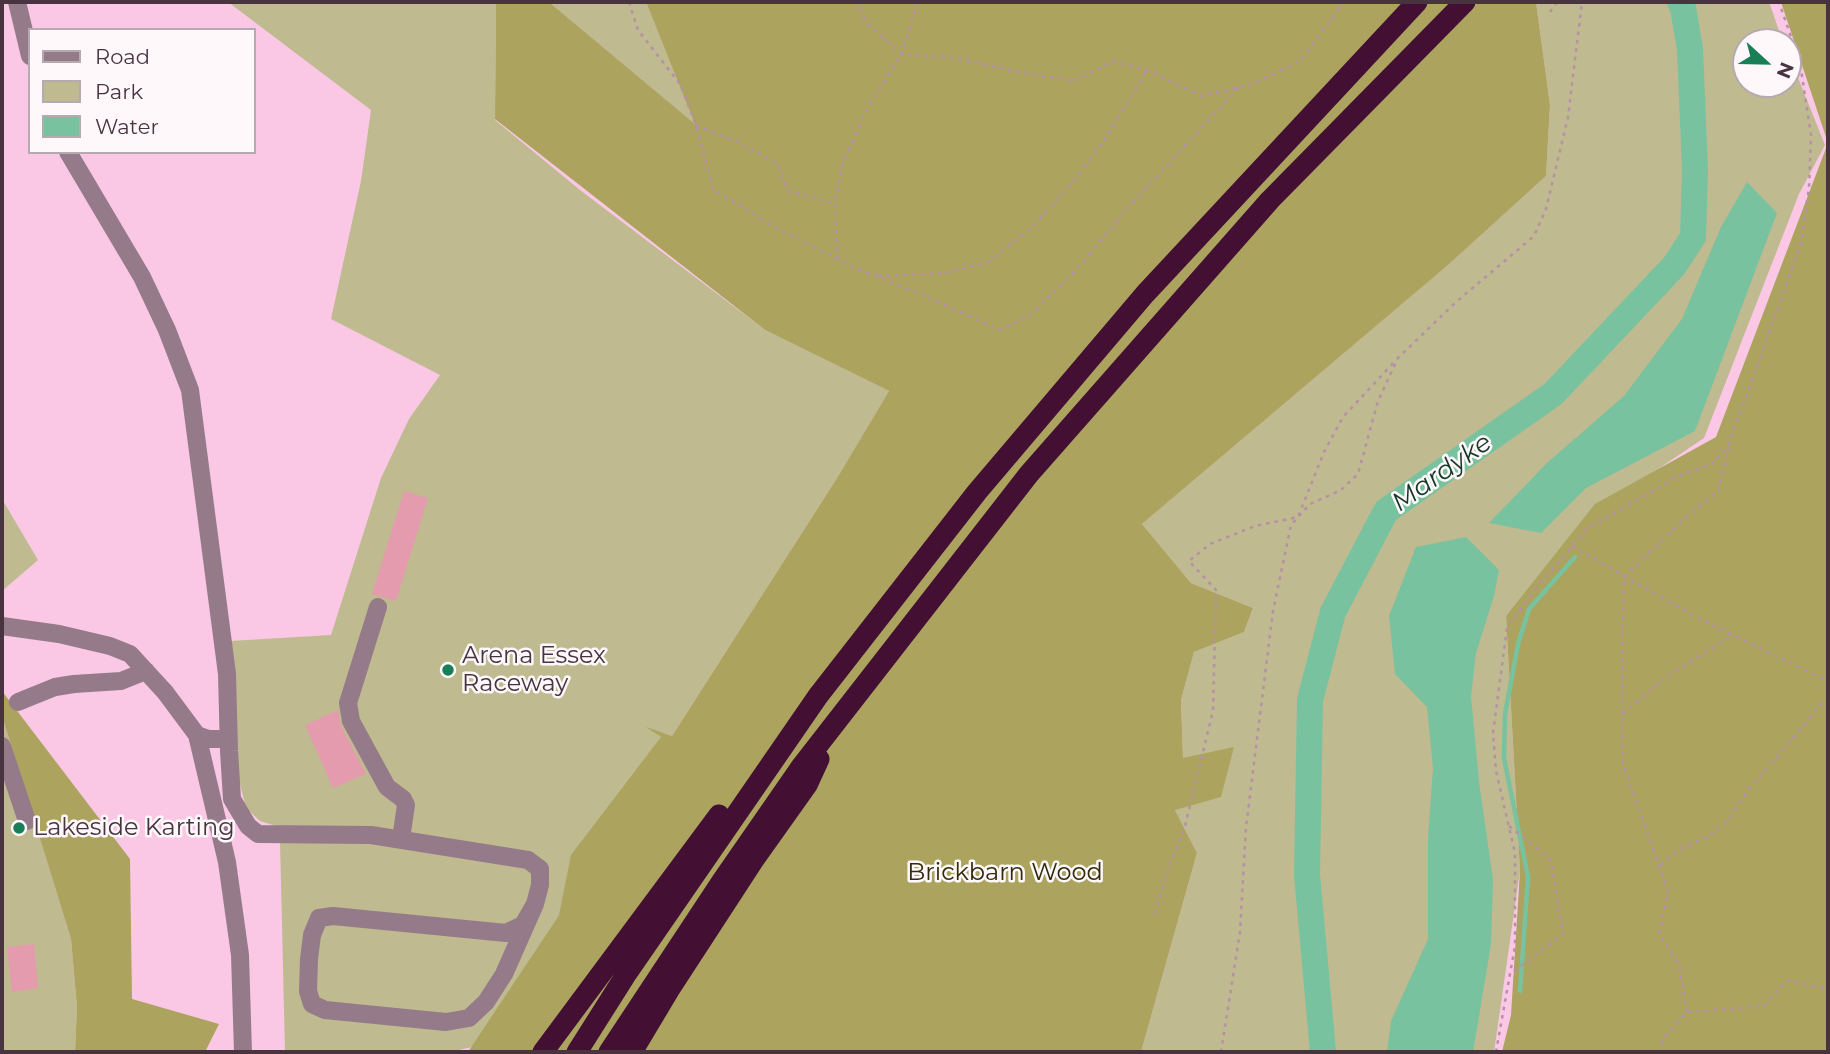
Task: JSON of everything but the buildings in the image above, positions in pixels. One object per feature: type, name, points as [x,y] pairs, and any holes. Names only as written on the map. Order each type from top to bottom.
[{"type":"highway","points":[[577,1052],[626,973],[818,696],[977,492],[1146,294],[1417,2]]},
{"type":"highway","points":[[609,1052],[801,767],[1029,474],[1270,200],[1465,2]]},
{"type":"highway","points":[[543,1052],[764,755],[818,696]]},
{"type":"highway","points":[[632,1052],[753,861],[807,785],[834,725]]},
{"type":"lane","points":[[17,2],[28,48]]},
{"type":"lane","points":[[69,154],[142,277],[167,330],[190,390],[227,674],[232,799],[248,826],[258,834],[371,835],[401,839],[527,860],[540,869],[540,885],[535,904],[504,974],[486,1002],[469,1018],[446,1022],[332,1011],[312,1004],[308,991],[310,959],[312,935],[319,918],[333,916],[506,933],[523,925],[535,904]]},
{"type":"lane","points":[[378,607],[348,703],[351,721],[387,787],[403,799],[406,805],[401,839]]},
{"type":"lane","points":[[2,626],[59,634],[110,646],[130,654],[197,735],[228,862],[240,955],[243,1052]]},
{"type":"lane","points":[[18,702],[55,687],[121,681],[146,671]]},
{"type":"lane","points":[[197,735],[208,739],[228,738]]},
{"type":"lane","points":[[2,746],[27,821]]},
{"type":"path","points":[[629,2],[638,30],[680,84],[696,125],[713,189],[771,225],[837,259],[1000,330],[1029,316],[1074,272],[1128,208],[1239,87]]},
{"type":"path","points":[[856,2],[867,24],[902,54],[961,59],[1028,74],[1074,80],[1113,61],[1147,70],[1202,96],[1253,84],[1300,61],[1344,2]]},
{"type":"path","points":[[837,259],[835,203],[843,162],[870,103],[902,54],[917,2]]},
{"type":"path","points":[[1550,12],[1557,2]]},
{"type":"path","points":[[1298,517],[1324,452],[1343,417],[1398,358],[1456,302],[1534,236],[1546,209],[1568,117],[1582,2]]},
{"type":"path","points":[[1496,1052],[1515,946],[1515,853],[1496,771],[1493,733],[1507,628],[1536,588],[1588,528],[1678,476],[1712,464],[1728,447],[1801,243],[1809,188],[1811,135],[1802,75],[1779,2]]},
{"type":"path","points":[[875,276],[944,273],[988,262],[1031,228],[1072,183],[1101,145],[1147,70]]},
{"type":"path","points":[[696,125],[777,163],[788,191],[835,203]]},
{"type":"path","points":[[1221,1052],[1240,932],[1246,827],[1273,611],[1291,525],[1310,504],[1341,490],[1358,474],[1378,401],[1398,358]]},
{"type":"path","points":[[1687,1012],[1679,965],[1659,933],[1668,892],[1623,764],[1624,577],[1685,518],[1718,491],[1732,436]]},
{"type":"path","points":[[1155,914],[1169,866],[1184,830],[1213,711],[1216,590],[1189,561],[1210,544],[1255,526],[1298,517]]},
{"type":"path","points":[[1572,547],[1733,635],[1828,681]]},
{"type":"path","points":[[1623,713],[1663,679],[1733,635]]},
{"type":"path","points":[[1660,865],[1681,848],[1707,837],[1728,820],[1747,792],[1828,696]]},
{"type":"path","points":[[1509,826],[1551,860],[1563,934],[1510,974]]},
{"type":"path","points":[[1658,1052],[1664,1037],[1687,1012],[1765,1006],[1787,980],[1828,989]]},
{"type":"green space","name":"Arena Essex Raceway","points":[[228,2],[496,2],[495,120],[580,190],[765,330],[889,391],[837,478],[672,736],[650,729],[661,737],[559,915],[472,1047],[450,1052],[285,1052],[280,841],[276,826],[260,821],[246,808],[238,776],[230,641],[331,635],[381,478],[409,419],[440,375],[331,319],[361,181],[371,110]]},
{"type":"green space","name":"Brickbarn Wood","points":[[496,2],[549,2],[695,124],[646,2],[1536,2],[1550,105],[1546,176],[1447,266],[1142,524],[1191,583],[1253,608],[1244,632],[1194,652],[1181,700],[1183,758],[1234,747],[1221,797],[1175,810],[1197,853],[1141,1052],[468,1052],[559,915],[571,855],[661,737],[646,727],[672,736],[837,478],[889,391],[765,330],[495,119]]},
{"type":"green space","points":[[549,2],[646,2],[696,125]]},
{"type":"green space","points":[[1536,2],[1769,2],[1778,28],[1732,28],[1732,98],[1802,98],[1802,88],[1825,145],[1799,194],[1704,438],[1587,517],[1506,616],[1520,871],[1494,1052],[1141,1052],[1197,853],[1175,810],[1234,748],[1183,759],[1181,700],[1194,652],[1244,632],[1253,608],[1191,583],[1142,524],[1447,266],[1546,176],[1550,105]]},
{"type":"green space","points":[[1781,2],[1828,2],[1828,143],[1802,65],[1802,28],[1790,28]]},
{"type":"green space","points":[[1828,143],[1828,1052],[1502,1052],[1511,1015],[1520,871],[1506,616],[1595,504],[1716,437]]},
{"type":"green space","points":[[2,499],[38,560],[2,591]]},
{"type":"green space","points":[[2,691],[130,859],[132,999],[219,1024],[205,1052],[75,1052],[77,1007],[71,939],[2,716]]},
{"type":"green space","name":"Lakeside Karting","points":[[2,716],[71,939],[77,1007],[75,1052],[2,1052]]},
{"type":"water","points":[[1747,182],[1777,213],[1695,431],[1586,488],[1541,533],[1489,523],[1547,463],[1624,396],[1682,319],[1721,227]]},
{"type":"water","points":[[1466,537],[1499,570],[1494,596],[1476,653],[1471,696],[1479,782],[1493,880],[1491,944],[1473,1052],[1387,1052],[1391,1021],[1428,939],[1428,838],[1433,768],[1427,707],[1395,674],[1389,616],[1416,547]]},
{"type":"waterway","name":"Mardyke","points":[[1323,1052],[1307,875],[1310,700],[1333,612],[1386,511],[1553,394],[1674,266],[1693,237],[1695,170],[1690,49],[1680,2]]},
{"type":"waterway","points":[[1520,991],[1528,877],[1504,758],[1505,714],[1518,644],[1529,609],[1575,557]]},
{"type":"place","name":"Arena Essex Raceway","points":[[448,670]]},
{"type":"place","name":"Lakeside Karting","points":[[19,828]]}]
